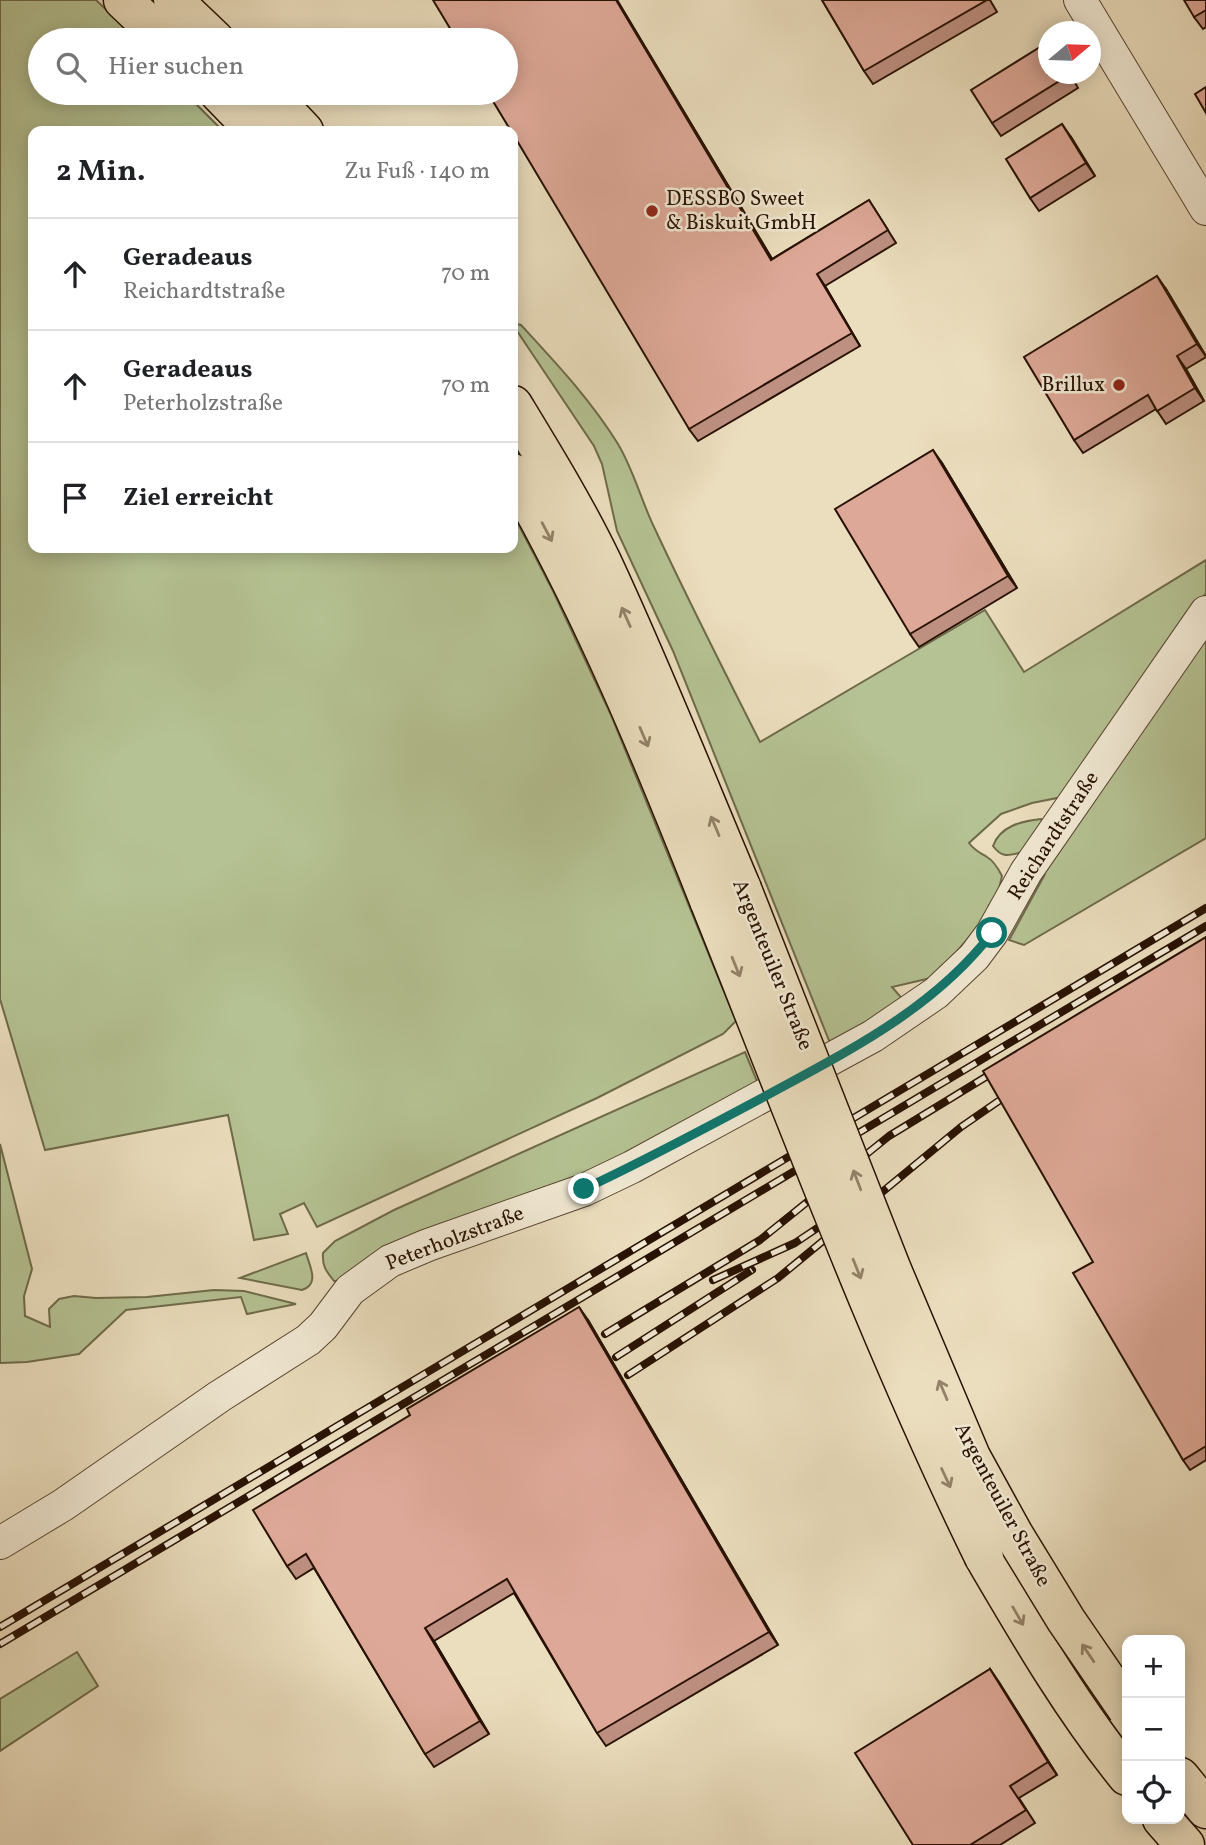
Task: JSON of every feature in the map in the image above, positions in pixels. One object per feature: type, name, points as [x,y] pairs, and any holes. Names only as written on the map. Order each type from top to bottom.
[{"type":"main road","points":[[123,0],[152,28]]},
{"type":"main road","points":[[173,0],[202,28]]},
{"type":"main road","points":[[231,105],[251,126]]},
{"type":"main road","points":[[279,105],[299,126]]},
{"type":"main road","name":"Argenteuiler Straße","points":[[518,413],[557,477],[601,561],[657,687],[726,896],[898,1370],[947,1481],[984,1557],[1025,1628],[1122,1770]]},
{"type":"main road","name":"Argenteuiler Straße","points":[[518,481],[547,531],[589,615],[646,741],[726,896],[892,1270],[971,1457],[1014,1535],[1066,1620],[1122,1702]]},
{"type":"main road","points":[[1185,1783],[1206,1810]]},
{"type":"main road","points":[[1166,1824],[1185,1845]]},
{"type":"street","points":[[1080,0],[1206,209]]},
{"type":"street","name":"Reichardtstraße","points":[[801,1076],[907,1014],[936,993],[974,957],[1006,911],[1026,872],[1206,611]]},
{"type":"street","name":"Peterholzstraße","points":[[0,1543],[64,1505],[220,1396],[308,1340],[323,1326],[349,1290],[390,1261],[584,1189],[632,1167],[801,1076]]},
{"type":"green space","points":[[0,0],[96,0],[125,28],[28,28],[28,105],[197,105],[218,126],[28,126],[28,553],[518,553],[518,524],[611,715],[736,1021],[723,1034],[597,1098],[317,1227],[304,1203],[280,1214],[288,1234],[254,1240],[228,1115],[45,1150],[0,999]]},
{"type":"green space","points":[[518,324],[572,382],[618,444],[649,517],[760,742],[985,610],[1024,672],[1206,560],[1206,593],[1062,797],[1032,803],[1001,814],[969,843],[998,868],[1002,876],[999,889],[1206,633],[1206,838],[1024,945],[1009,940],[1044,876],[989,905],[984,920],[935,977],[892,987],[905,1002],[832,1048],[673,651],[617,531],[602,464],[594,446],[518,332]]},
{"type":"green space","points":[[1041,819],[1044,822],[1023,852],[1006,855],[999,853],[993,846],[1006,829],[1019,823]]},
{"type":"green space","points":[[745,1052],[759,1086],[620,1161],[340,1281],[334,1281],[325,1268],[323,1253],[335,1241],[394,1210]]},
{"type":"green space","points":[[0,1144],[32,1269],[24,1296],[25,1316],[50,1327],[49,1309],[59,1299],[74,1296],[147,1297],[214,1290],[244,1291],[296,1304],[247,1314],[241,1297],[126,1310],[79,1354],[0,1363]]},
{"type":"green space","points":[[306,1253],[312,1279],[311,1284],[302,1290],[240,1278]]},
{"type":"green space","points":[[77,1652],[98,1686],[0,1751],[0,1699]]},
{"type":"building","name":"DESSBO Sweet & Biskuit GmbH","points":[[433,0],[616,0],[771,260],[869,200],[888,230],[817,274],[852,333],[689,429],[518,142],[518,126],[508,126],[495,105],[518,105],[518,28],[450,28]]},
{"type":"building","points":[[822,0],[987,0],[864,71]]},
{"type":"building","points":[[1184,0],[1206,0],[1206,10],[1194,17]]},
{"type":"building","points":[[1038,48],[1038,84],[1055,84],[992,123],[971,90]]},
{"type":"building","points":[[1206,87],[1206,113],[1195,94]]},
{"type":"building","points":[[1062,124],[1086,163],[1030,198],[1006,159]]},
{"type":"building","name":"Brillux","points":[[1157,276],[1197,344],[1177,356],[1195,388],[1157,411],[1148,395],[1074,440],[1024,357]]},
{"type":"building","points":[[933,450],[1008,576],[910,634],[835,509]]},
{"type":"building","points":[[1206,937],[1206,1446],[1183,1460],[1073,1273],[1093,1262],[983,1071]]},
{"type":"building","points":[[579,1307],[769,1632],[597,1733],[507,1579],[425,1628],[480,1721],[425,1754],[306,1554],[287,1566],[253,1510],[410,1415],[407,1409]]},
{"type":"building","points":[[990,1669],[1048,1762],[1010,1786],[1026,1810],[970,1845],[913,1845],[855,1753]]},
{"type":"railway","points":[[0,1627],[1206,908]]},
{"type":"railway","points":[[0,1644],[1206,926]]},
{"type":"railway","points":[[605,1334],[760,1240],[889,1136],[1002,1067]]},
{"type":"railway","points":[[628,1375],[778,1278],[961,1127],[1016,1089]]},
{"type":"railway","points":[[713,1280],[795,1243],[868,1194]]},
{"type":"railway","points":[[616,1357],[752,1270]]},
{"type":"place","name":"DESSBO Sweet & Biskuit GmbH","points":[[652,211]]},
{"type":"place","name":"Brillux","points":[[1119,385]]},
{"type":"route","points":[[584,1189],[632,1167],[873,1036],[936,993],[974,957],[992,933]]}]
